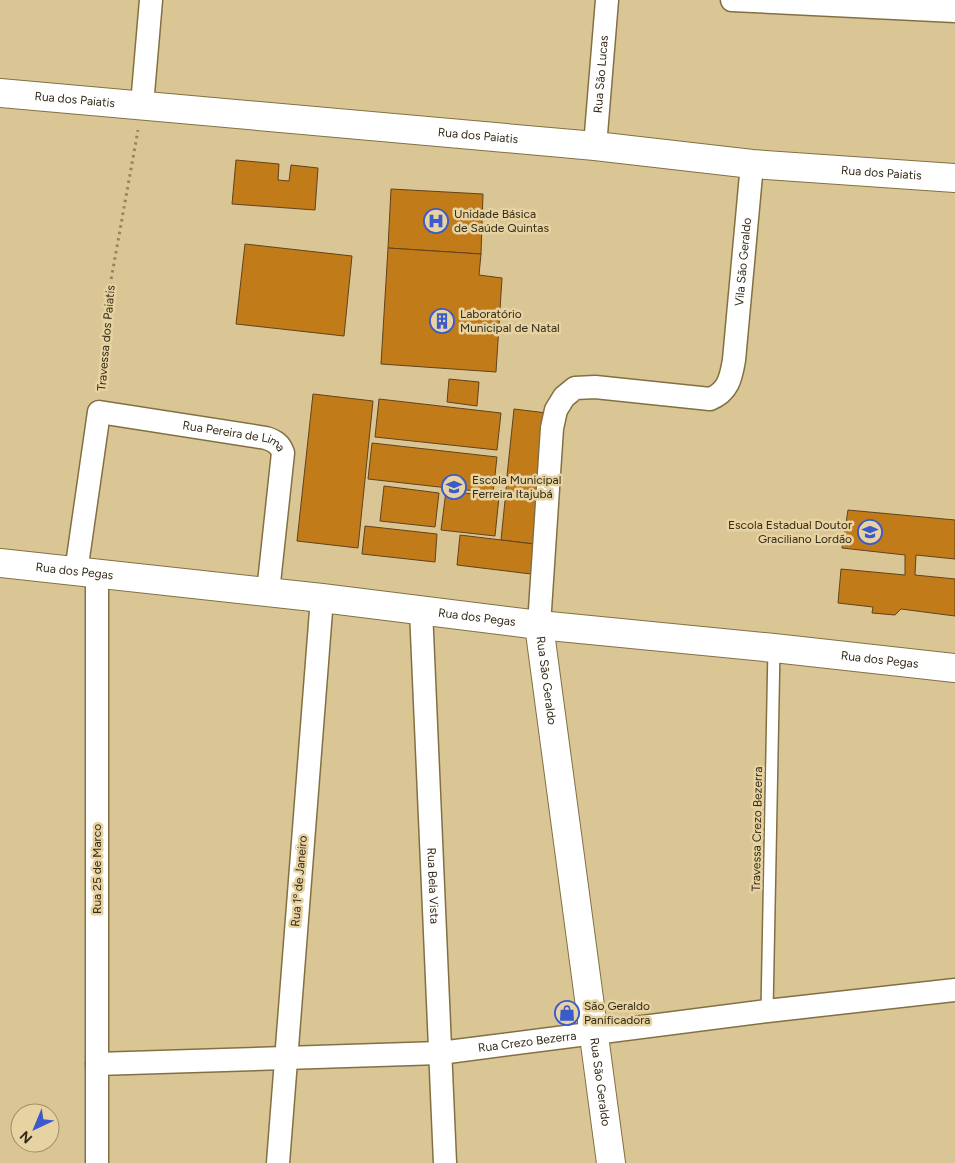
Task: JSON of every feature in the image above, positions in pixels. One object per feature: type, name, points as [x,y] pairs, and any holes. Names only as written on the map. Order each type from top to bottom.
[{"type":"main road","name":"Rua dos Paiatis","points":[[0,93],[595,146],[752,164],[955,178]]},
{"type":"main road","name":"Rua dos Pegas","points":[[0,563],[322,598],[538,625],[955,668]]},
{"type":"main road","name":"Rua São Geraldo","points":[[538,625],[611,1163]]},
{"type":"street","points":[[142,105],[151,0]]},
{"type":"street","name":"Rua São Lucas","points":[[595,146],[607,0]]},
{"type":"street","points":[[732,0],[955,11]]},
{"type":"street","name":"Vila São Geraldo","points":[[734,360],[752,164]]},
{"type":"street","name":"Rua São Geraldo","points":[[538,625],[552,428],[556,410],[564,397],[575,388],[595,387],[710,399],[719,396],[725,389],[731,378],[734,360]]},
{"type":"street","points":[[86,573],[99,412]]},
{"type":"street","name":"Rua Pereira de Lima","points":[[99,412],[266,438],[280,446],[283,453],[268,592]]},
{"type":"street","name":"Rua 25 de Marco","points":[[86,573],[97,1064],[97,1163]]},
{"type":"street","name":"Rua 1º de Janeiro","points":[[278,1163],[322,598]]},
{"type":"street","name":"Rua Bela Vista","points":[[422,610],[445,1163]]},
{"type":"street","name":"Rua Crezo Bezerra","points":[[97,1064],[440,1053],[767,1011],[955,990]]},
{"type":"lane","name":"Travessa Crezo Bezerra","points":[[767,1011],[774,648]]},
{"type":"path","name":"Travessa dos Paiatis","points":[[99,412],[111,280],[142,105]]},
{"type":"building","points":[[236,160],[279,164],[278,180],[289,181],[291,165],[318,168],[315,210],[232,204]]},
{"type":"building","name":"Unidade Básica de Saúde Quintas","points":[[391,189],[483,194],[481,254],[388,248]]},
{"type":"building","points":[[245,244],[352,256],[344,336],[236,324]]},
{"type":"building","name":"Laboratório Municipal de Natal","points":[[388,248],[481,254],[479,275],[502,278],[496,372],[381,364]]},
{"type":"building","points":[[449,379],[479,382],[477,406],[447,402]]},
{"type":"building","points":[[313,394],[373,401],[358,548],[297,541]]},
{"type":"building","points":[[379,399],[501,413],[497,450],[375,437]]},
{"type":"building","points":[[514,409],[547,413],[540,480],[507,476]]},
{"type":"building","points":[[372,443],[497,457],[493,493],[368,479]]},
{"type":"building","points":[[507,481],[540,485],[534,544],[501,540]]},
{"type":"building","points":[[384,486],[439,493],[435,527],[380,521]]},
{"type":"building","points":[[446,491],[499,497],[495,536],[441,530]]},
{"type":"building","points":[[848,510],[955,520],[955,559],[916,555],[915,575],[955,579],[955,616],[901,609],[895,615],[872,613],[873,607],[838,603],[841,569],[905,575],[905,555],[842,548]]},
{"type":"building","points":[[365,526],[437,534],[435,562],[362,554]]},
{"type":"building","points":[[460,535],[534,544],[531,574],[457,565]]},
{"type":"place","name":"Unidade Básica de Saúde Quintas","points":[[436,221]]},
{"type":"place","name":"Laboratório Municipal de Natal","points":[[442,321]]},
{"type":"place","name":"Escola Municipal Ferreira Itajubá","points":[[454,487]]},
{"type":"place","name":"Escola Estadual Doutor Graciliano Lordão","points":[[870,532]]},
{"type":"place","name":"São Geraldo Panificadora","points":[[567,1013]]}]
